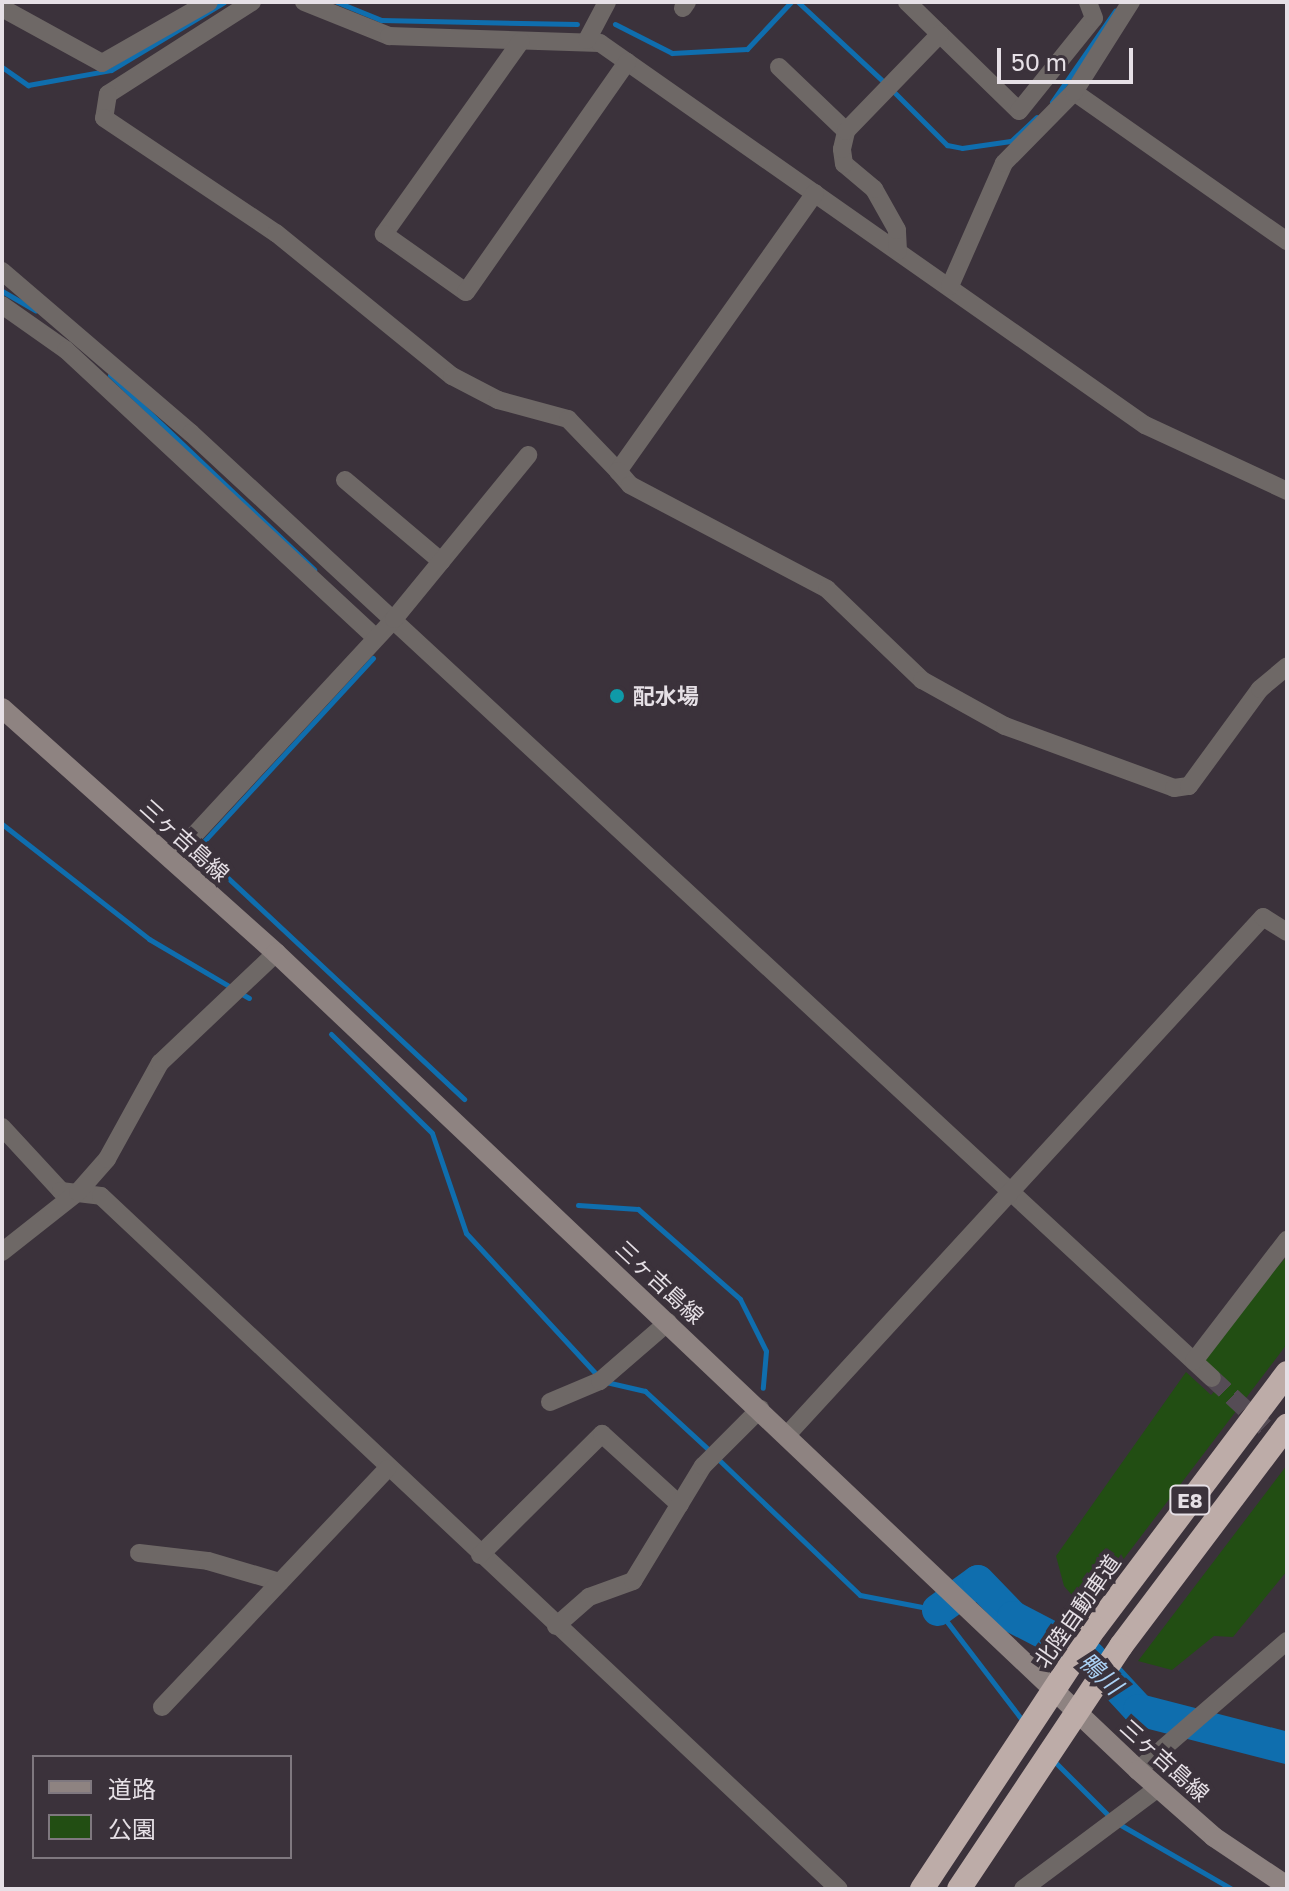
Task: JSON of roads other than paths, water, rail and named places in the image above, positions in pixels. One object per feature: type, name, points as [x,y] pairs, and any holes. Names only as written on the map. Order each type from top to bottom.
[{"type":"highway","name":"北陸自動車道","points":[[922,1889],[1095,1628],[1287,1373]]},
{"type":"highway","name":"E8","points":[[959,1889],[1121,1646],[1287,1426]]},
{"type":"main road","name":"三ヶ吉島線","points":[[2,708],[276,953],[1138,1770],[1287,1886]]},
{"type":"street","points":[[2,8],[102,63],[209,2]]},
{"type":"street","points":[[252,2],[108,94],[104,118],[276,233],[452,376],[498,400],[568,419],[618,471],[649,497],[827,589],[922,680],[1005,726],[1174,788],[1189,786],[1260,689],[1287,666]]},
{"type":"street","points":[[304,2],[389,36],[587,40],[627,62],[1145,425],[1287,491]]},
{"type":"street","points":[[587,40],[607,2]]},
{"type":"street","points":[[907,2],[1019,111],[1094,18],[1088,2]]},
{"type":"street","points":[[950,286],[1004,163],[1074,92],[1131,2]]},
{"type":"street","points":[[898,251],[897,230],[874,189],[844,164],[846,131],[940,34]]},
{"type":"street","points":[[521,41],[384,234],[466,292],[627,62]]},
{"type":"street","points":[[779,67],[846,131]]},
{"type":"street","points":[[1074,92],[1287,241]]},
{"type":"street","points":[[618,471],[815,193]]},
{"type":"street","points":[[2,271],[54,308],[394,619],[1011,1195],[1212,1378]]},
{"type":"street","points":[[2,305],[66,350],[376,638]]},
{"type":"street","points":[[171,860],[394,619],[528,455]]},
{"type":"street","points":[[345,480],[441,561]]},
{"type":"street","points":[[787,1435],[1011,1195],[1263,917],[1287,932]]},
{"type":"street","points":[[2,1252],[78,1192],[107,1159],[160,1063],[276,953]]},
{"type":"street","points":[[2,1127],[61,1191],[101,1196],[387,1469],[839,1889]]},
{"type":"street","points":[[1194,1361],[1287,1240]]},
{"type":"street","points":[[550,1402],[600,1381],[668,1322]]},
{"type":"street","points":[[556,1626],[589,1597],[633,1581],[703,1466],[760,1409]]},
{"type":"street","points":[[480,1555],[602,1434],[680,1505]]},
{"type":"street","points":[[162,1707],[387,1469]]},
{"type":"street","points":[[139,1553],[208,1561],[280,1582]]},
{"type":"street","points":[[1138,1770],[1287,1641]]},
{"type":"street","points":[[1023,1889],[1158,1788]]},
{"type":"waterway","points":[[2,67],[28,85],[111,70],[224,2]]},
{"type":"waterway","points":[[337,2],[381,20],[577,24]]},
{"type":"waterway","points":[[615,24],[672,53],[747,49],[791,2]]},
{"type":"waterway","points":[[798,2],[885,83]]},
{"type":"waterway","points":[[1052,102],[1115,11]]},
{"type":"waterway","points":[[892,90],[947,145],[962,148],[1011,141],[1037,117]]},
{"type":"waterway","points":[[2,291],[36,311]]},
{"type":"waterway","points":[[110,375],[314,569]]},
{"type":"waterway","points":[[373,658],[197,849],[464,1099]]},
{"type":"waterway","points":[[2,824],[149,939],[227,985]]},
{"type":"waterway","points":[[242,994],[249,998]]},
{"type":"waterway","points":[[331,1034],[432,1133],[466,1233],[598,1376]]},
{"type":"waterway","points":[[578,1205],[638,1209],[740,1299],[766,1351],[763,1388]]},
{"type":"waterway","points":[[606,1382],[645,1391],[710,1451]]},
{"type":"waterway","points":[[717,1458],[860,1595],[938,1610],[1023,1721]]},
{"type":"waterway","name":"鴨川","points":[[938,1610],[978,1581],[1013,1617],[1090,1657],[1139,1710],[1287,1748]]},
{"type":"waterway","points":[[1053,1760],[1111,1818]]},
{"type":"waterway","points":[[1119,1824],[1232,1889]]},
{"type":"tunnel","points":[[1212,1378],[1287,1448]]},
{"type":"place","name":"配水場","points":[[617,696]]}]
